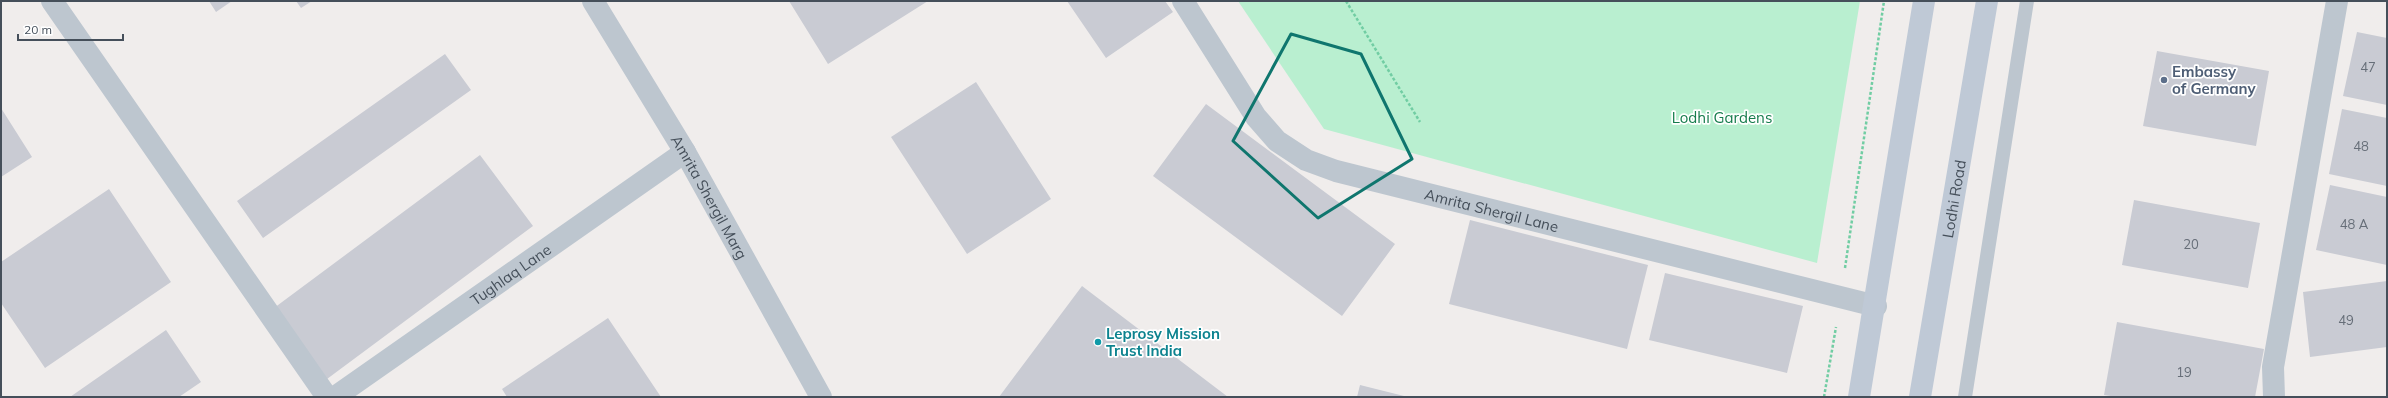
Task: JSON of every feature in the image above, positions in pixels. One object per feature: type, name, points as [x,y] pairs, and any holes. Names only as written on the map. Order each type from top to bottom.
[{"type":"main road","points":[[1860,397],[1876,306],[1924,1]]},
{"type":"main road","name":"Lodhi Road","points":[[1920,397],[1987,1]]},
{"type":"street","points":[[52,1],[327,397]]},
{"type":"street","name":"Amrita Shergil Marg","points":[[593,1],[685,152],[821,397]]},
{"type":"street","name":"Amrita Shergil Lane","points":[[1183,1],[1256,117],[1278,140],[1306,160],[1336,171],[1876,306]]},
{"type":"street","points":[[2274,397],[2273,367],[2337,1]]},
{"type":"street","name":"Tughlaq Lane","points":[[335,397],[685,152]]},
{"type":"lane","points":[[1965,397],[2027,1]]},
{"type":"path","points":[[1346,1],[1420,122]]},
{"type":"path","points":[[1824,397],[1841,297],[1884,1]]},
{"type":"highlighted area","points":[[1291,34],[1361,54],[1412,159],[1318,218],[1233,141]]},
{"type":"green space","name":"Lodhi Gardens","points":[[1238,1],[1860,1],[1817,263],[1324,129]]},
{"type":"building","points":[[209,1],[232,1],[216,12]]},
{"type":"building","points":[[296,1],[312,1],[301,8]]},
{"type":"building","points":[[789,1],[928,1],[828,64]]},
{"type":"building","points":[[1067,1],[1165,1],[1173,12],[1106,58]]},
{"type":"building","points":[[2357,32],[2387,38],[2387,105],[2343,96]]},
{"type":"building","points":[[2157,51],[2269,71],[2256,146],[2143,126]]},
{"type":"building","points":[[445,54],[471,90],[263,238],[237,201]]},
{"type":"building","points":[[976,82],[1051,199],[967,254],[891,137]]},
{"type":"building","points":[[1206,104],[1395,244],[1342,316],[1153,176]]},
{"type":"building","points":[[1,108],[32,157],[1,177]]},
{"type":"building","points":[[2342,109],[2387,118],[2387,186],[2329,174]]},
{"type":"building","points":[[480,155],[533,226],[327,379],[274,308]]},
{"type":"building","points":[[2330,185],[2387,197],[2387,265],[2316,250]]},
{"type":"building","points":[[109,189],[171,282],[45,368],[1,303],[1,262]]},
{"type":"building","points":[[2134,200],[2260,223],[2248,288],[2122,265]]},
{"type":"building","points":[[1470,220],[1648,265],[1627,349],[1449,304]]},
{"type":"building","points":[[1665,273],[1803,306],[1787,373],[1649,340]]},
{"type":"building","points":[[2387,281],[2387,347],[2310,357],[2303,292]]},
{"type":"building","name":"Leprosy Mission Trust India","points":[[1082,286],[1228,397],[999,397]]},
{"type":"building","points":[[608,318],[661,397],[507,397],[502,389]]},
{"type":"building","points":[[2117,322],[2264,349],[2255,397],[2117,397],[2104,395]]},
{"type":"building","points":[[166,330],[201,382],[179,397],[70,397]]},
{"type":"building","points":[[1360,385],[1404,396],[1404,397],[1357,397]]},
{"type":"place","name":"Embassy of Germany","points":[[2164,80]]},
{"type":"place","name":"Leprosy Mission Trust India","points":[[1098,342]]}]
